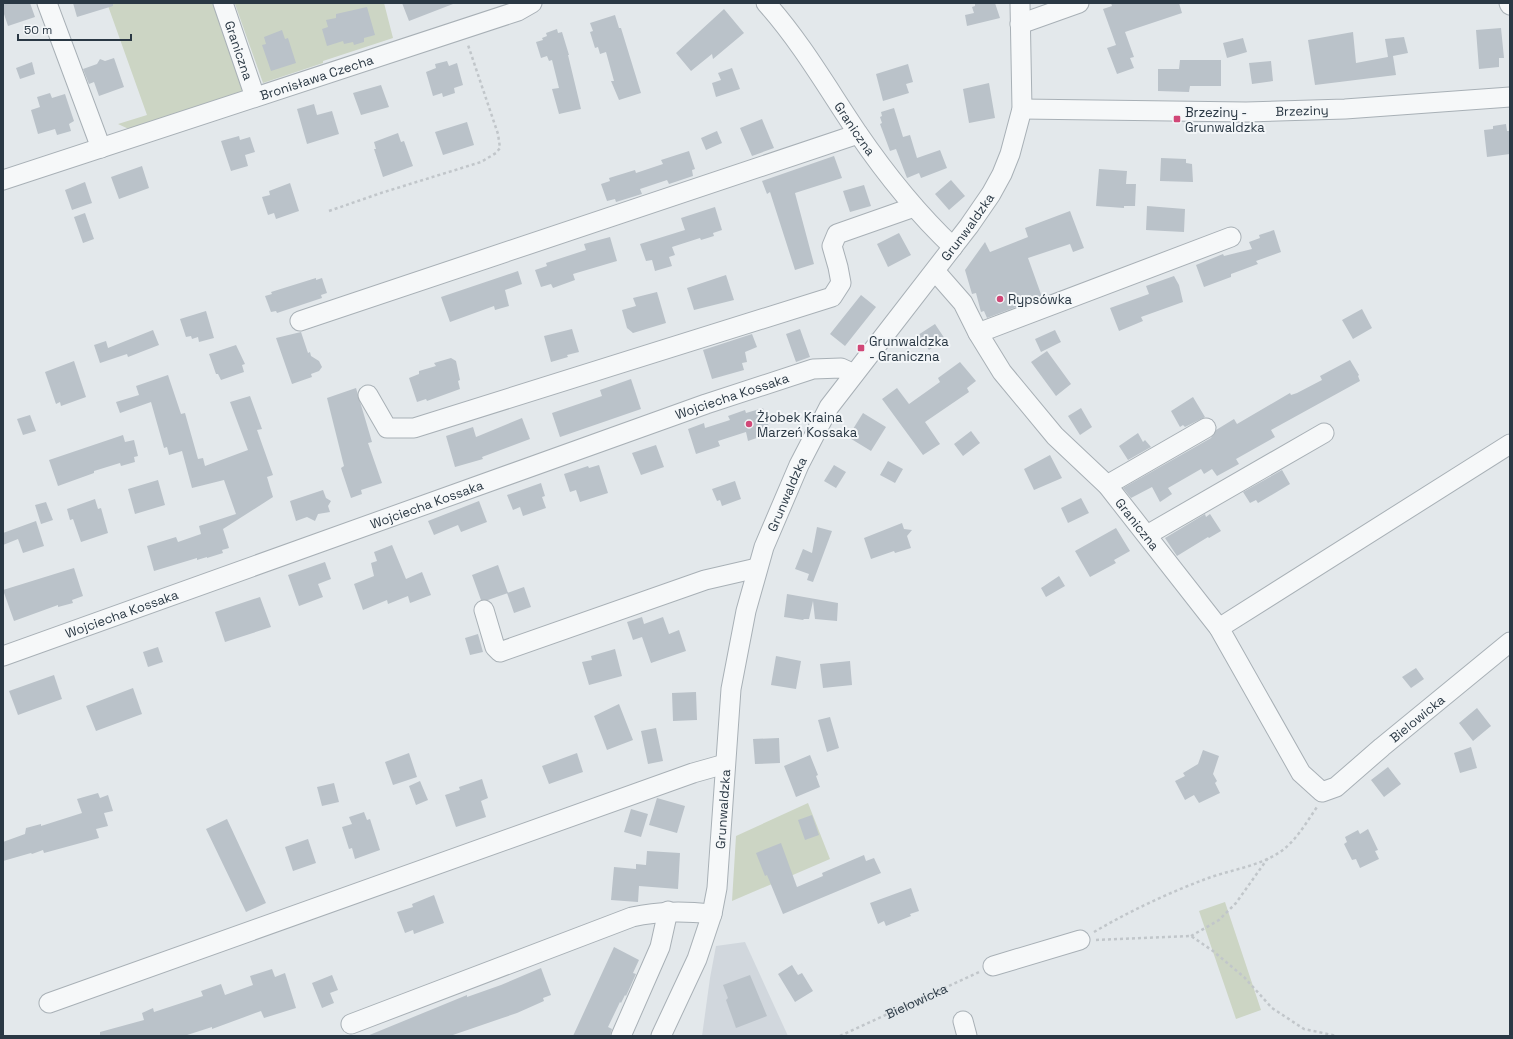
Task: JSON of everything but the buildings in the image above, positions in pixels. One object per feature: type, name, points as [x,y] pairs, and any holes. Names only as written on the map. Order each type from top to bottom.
[{"type":"street","points":[[47,3],[101,148]]},
{"type":"street","name":"Graniczna","points":[[223,3],[255,98]]},
{"type":"street","name":"Bronisława Czecha","points":[[3,180],[518,11],[532,3]]},
{"type":"street","name":"Graniczna","points":[[766,3],[798,44],[858,134],[914,207],[953,246]]},
{"type":"street","name":"Grunwaldzka","points":[[661,1036],[697,959],[712,914],[717,888],[731,689],[746,611],[757,568],[773,524],[799,465],[830,407],[953,246],[991,194],[1002,174],[1010,154],[1022,109],[1020,3]]},
{"type":"street","points":[[1020,24],[1079,3]]},
{"type":"street","name":"Brzeziny","points":[[1022,109],[1246,112],[1345,109],[1510,97]]},
{"type":"street","points":[[300,321],[858,134]]},
{"type":"street","points":[[368,395],[387,428],[414,428],[832,297],[841,283],[832,246],[837,234],[914,207]]},
{"type":"street","points":[[978,333],[1231,237]]},
{"type":"street","name":"Graniczna","points":[[935,270],[964,303],[978,333],[1002,372],[1055,436],[1107,485],[1147,534],[1219,628],[1301,773],[1322,792]]},
{"type":"street","name":"Wojciecha Kossaka","points":[[3,656],[706,404],[813,370],[841,368],[854,374]]},
{"type":"street","points":[[1107,485],[1206,428]]},
{"type":"street","points":[[1147,534],[1324,433]]},
{"type":"street","points":[[1219,628],[1510,444]]},
{"type":"street","points":[[484,610],[495,647],[500,652],[705,580],[757,568]]},
{"type":"street","name":"Bielowicka","points":[[1322,792],[1336,787],[1382,747],[1510,642]]},
{"type":"street","points":[[49,1003],[693,773],[725,764]]},
{"type":"street","points":[[351,1024],[632,917],[668,911],[712,914]]},
{"type":"street","points":[[620,1036],[660,947],[668,911]]},
{"type":"street","points":[[994,966],[1080,940]]},
{"type":"path","points":[[330,211],[381,193],[481,162],[496,153],[500,148],[498,134],[463,29]]},
{"type":"path","points":[[1080,940],[1111,922],[1155,900],[1280,852],[1297,837],[1317,807],[1322,792]]},
{"type":"path","points":[[1080,940],[1191,936],[1220,920],[1236,903],[1268,857]]},
{"type":"path","points":[[1191,936],[1213,951],[1244,977],[1272,1008],[1304,1029],[1337,1036]]},
{"type":"path","name":"Bielowicka","points":[[840,1036],[994,966]]},
{"type":"shaded area","points":[[745,942],[788,1036],[702,1036],[716,946]]},
{"type":"green space","points":[[107,3],[219,3],[246,81],[241,93],[133,131],[118,124],[147,115]]},
{"type":"green space","points":[[384,3],[393,38],[263,83],[235,4]]},
{"type":"green space","points":[[808,803],[830,859],[732,901],[736,836]]},
{"type":"green space","points":[[1225,902],[1261,1010],[1236,1019],[1199,911]]},
{"type":"place","name":"Brzeziny - Grunwaldzka","points":[[1177,119]]},
{"type":"place","name":"Rypsówka","points":[[1000,299]]},
{"type":"place","name":"Grunwaldzka - Graniczna","points":[[861,348]]},
{"type":"place","name":"Żłobek Kraina Marzeń Kossaka","points":[[749,424]]}]
